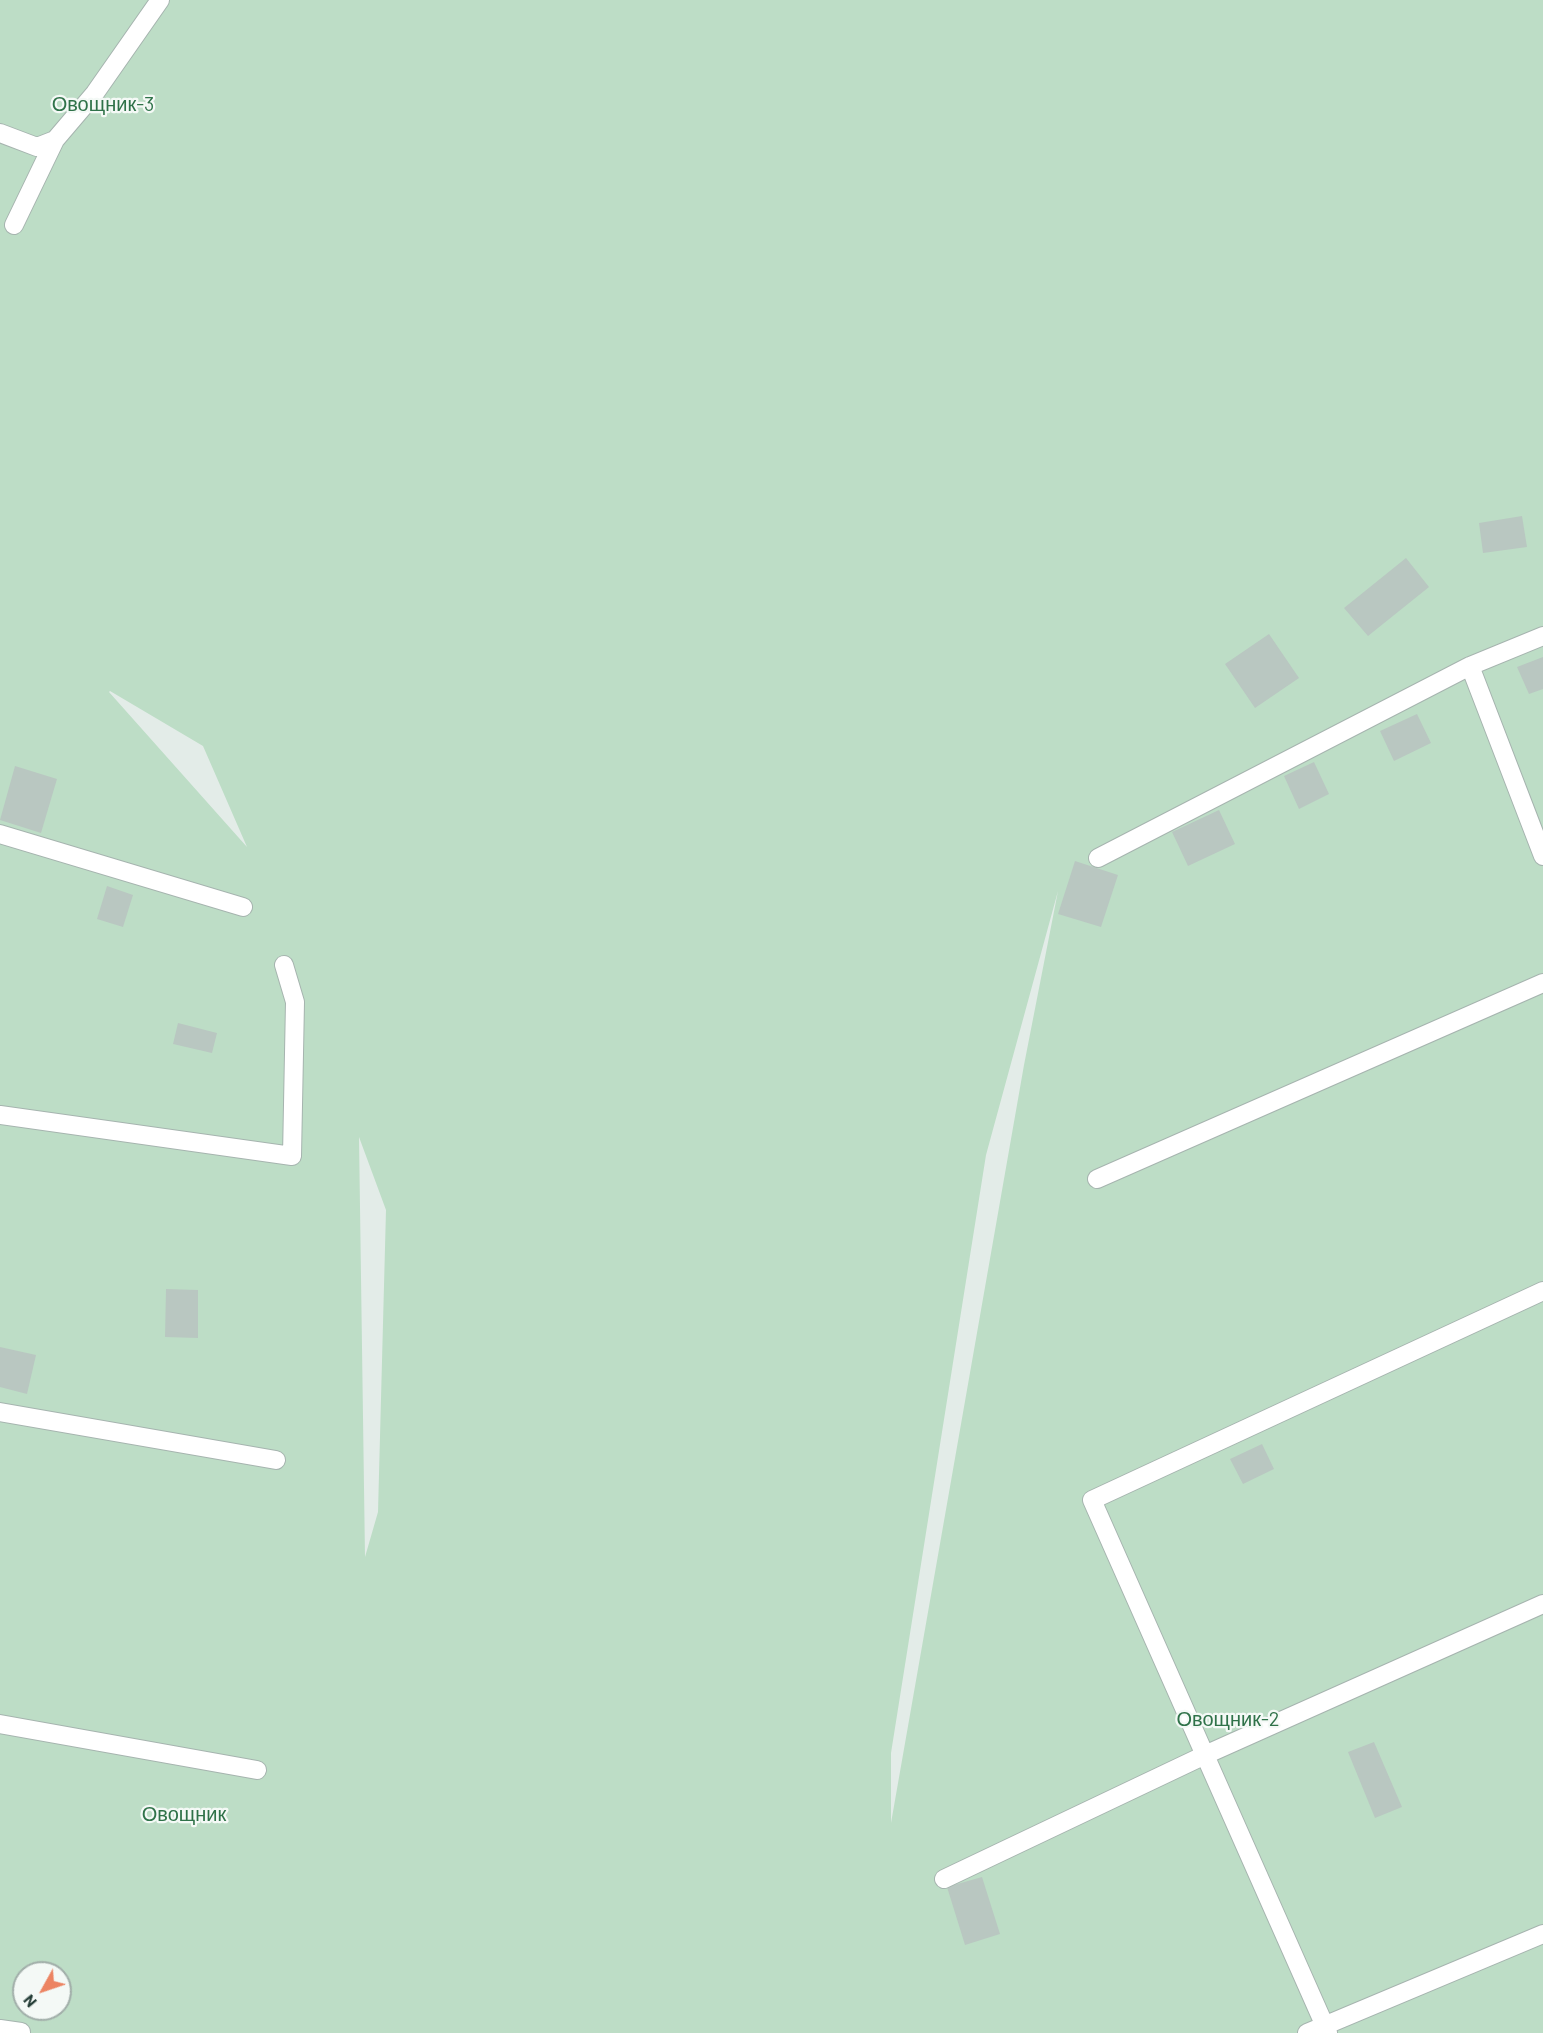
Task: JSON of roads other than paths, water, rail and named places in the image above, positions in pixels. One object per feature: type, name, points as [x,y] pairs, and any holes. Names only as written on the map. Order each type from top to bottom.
[{"type":"lane","points":[[14,225],[55,140],[95,93],[160,0]]},
{"type":"lane","points":[[0,133],[37,147],[55,140]]},
{"type":"lane","points":[[1098,858],[1470,666],[1543,636]]},
{"type":"lane","points":[[1470,666],[1543,855]]},
{"type":"lane","points":[[0,834],[243,907]]},
{"type":"lane","points":[[0,1115],[292,1156],[295,1002],[284,965]]},
{"type":"lane","points":[[1098,1179],[1543,983]]},
{"type":"lane","points":[[1327,2029],[1092,1500],[1543,1291]]},
{"type":"lane","points":[[0,1412],[276,1460]]},
{"type":"lane","points":[[944,1879],[1205,1755],[1543,1604]]},
{"type":"lane","points":[[0,1724],[257,1770]]},
{"type":"lane","points":[[1307,2033],[1327,2029],[1543,1934]]},
{"type":"lane","points":[[0,2029],[21,2032]]},
{"type":"park label","name":"Овощник-3","points":[[103,104]]},
{"type":"park label","name":"Овощник-2","points":[[1228,1719]]},
{"type":"park label","name":"Овощник","points":[[184,1814]]}]
